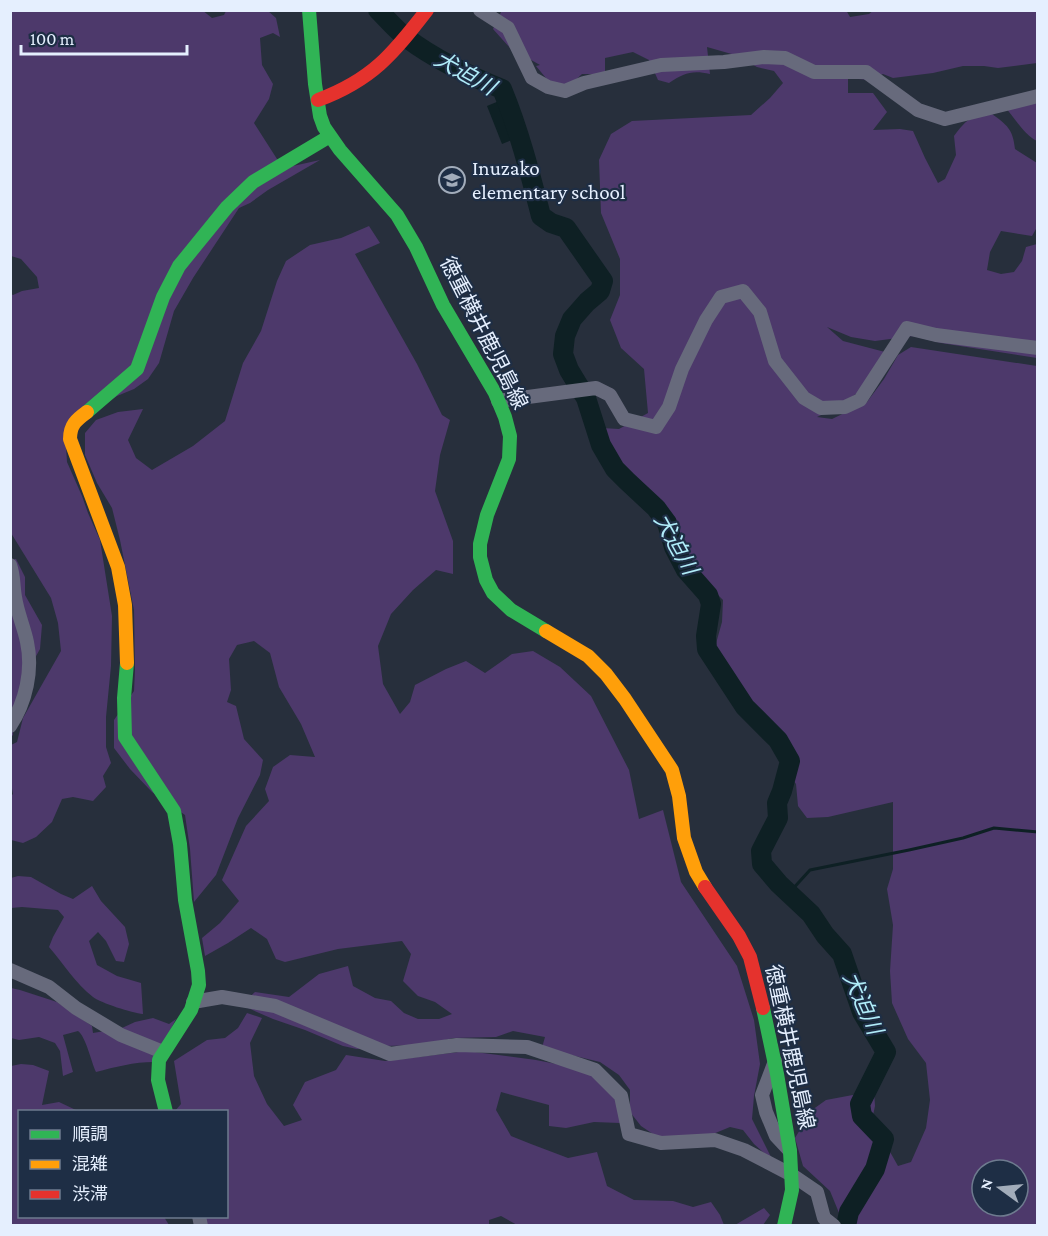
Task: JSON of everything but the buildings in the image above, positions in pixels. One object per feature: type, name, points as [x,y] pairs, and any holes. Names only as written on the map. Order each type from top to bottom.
[{"type":"main road","name":"徳重横井鹿児島線","points":[[309,10],[314,76],[320,116],[330,136],[397,215],[416,247],[443,305],[498,401],[509,428],[510,449],[506,472],[487,515],[480,544],[480,557],[486,580],[493,592],[512,610],[588,656],[606,674],[629,706],[672,770],[679,796],[684,838],[696,872],[739,936],[750,957],[760,990],[775,1060],[790,1151],[792,1190],[784,1226]]},
{"type":"main road","points":[[318,100],[350,87],[387,59],[427,10]]},
{"type":"main road","points":[[166,1110],[158,1080],[159,1060],[191,1010],[199,985],[198,971],[184,900],[180,844],[174,811],[125,737],[124,698],[127,660],[125,605],[118,567],[70,439],[70,431],[74,423],[86,411],[138,369],[163,297],[179,266],[227,207],[253,182],[330,136]]},
{"type":"street","points":[[480,10],[508,28],[532,78],[548,87],[565,91],[584,83],[661,65],[724,62],[764,57],[785,58],[814,72],[866,72],[918,110],[945,119],[1038,96]]},
{"type":"street","points":[[498,401],[596,388],[610,395],[624,419],[656,427],[669,407],[682,369],[706,320],[721,297],[743,291],[760,312],[775,361],[804,398],[820,408],[845,407],[860,400],[907,328],[936,335],[1038,348]]},
{"type":"street","points":[[10,565],[15,597],[27,643],[30,668],[21,708],[10,726]]},
{"type":"street","points":[[10,970],[49,987],[76,1008],[121,1035],[163,1052]]},
{"type":"street","points":[[193,1002],[222,997],[275,1006],[390,1054],[457,1045],[527,1047],[596,1070],[621,1096],[629,1134],[662,1143],[715,1140],[744,1150],[792,1175],[817,1192],[826,1223]]},
{"type":"shaded area","points":[[202,10],[212,18],[224,15],[226,11],[268,11],[276,18],[280,37],[273,33],[260,38],[262,65],[273,84],[269,99],[254,123],[277,159],[293,166],[320,160],[239,208],[174,311],[159,363],[148,379],[84,418],[66,447],[67,462],[100,540],[112,616],[111,666],[106,717],[106,747],[111,763],[103,776],[106,787],[93,801],[73,797],[62,799],[52,822],[36,837],[23,843],[11,840],[10,797],[13,794],[10,778],[11,745],[17,742],[23,718],[61,651],[58,623],[51,598],[11,533],[11,294],[39,288],[37,277],[21,259],[11,256],[11,11]]},
{"type":"shaded area","points":[[502,10],[846,10],[850,17],[869,14],[874,10],[1037,11],[1037,63],[998,68],[963,66],[933,73],[893,78],[883,74],[869,80],[848,78],[848,93],[873,93],[887,112],[873,130],[913,131],[938,183],[945,179],[956,155],[954,136],[966,122],[974,117],[992,114],[1002,121],[1011,132],[1015,149],[1037,163],[1036,229],[1032,236],[1001,231],[990,252],[987,270],[1001,274],[1014,272],[1022,261],[1026,247],[1037,244],[1037,358],[941,343],[913,336],[875,341],[851,337],[827,327],[843,341],[885,352],[860,391],[838,407],[817,417],[832,419],[867,402],[898,355],[911,347],[1037,366],[1037,1225],[844,1225],[830,1191],[803,1166],[795,1138],[812,1110],[826,1100],[874,1091],[875,1106],[872,1120],[898,1166],[911,1162],[926,1128],[930,1100],[926,1063],[908,1039],[892,1003],[890,971],[893,925],[887,889],[893,869],[893,802],[828,817],[807,818],[798,806],[796,784],[715,647],[722,622],[723,600],[703,580],[689,561],[674,522],[623,468],[606,440],[602,428],[619,429],[648,413],[644,369],[621,348],[610,320],[620,295],[620,259],[601,213],[599,160],[611,134],[632,121],[751,115],[783,83],[774,71],[757,67],[735,55],[707,47],[710,74],[688,73],[669,83],[658,80],[649,60],[633,52],[605,58],[605,74],[582,74],[569,86],[550,83],[536,66],[540,65],[510,48],[493,29]]},
{"type":"shaded area","points":[[499,101],[514,139],[502,144],[487,106]]},
{"type":"shaded area","points":[[1037,103],[1037,141],[1024,131],[1006,108]]},
{"type":"shaded area","points":[[369,226],[380,243],[355,254],[417,364],[442,415],[450,420],[440,455],[435,491],[453,541],[453,574],[436,570],[391,614],[378,646],[383,684],[400,714],[410,702],[415,685],[446,669],[466,661],[485,673],[512,654],[533,651],[560,667],[591,696],[629,770],[639,819],[663,810],[681,882],[737,966],[754,1020],[760,1064],[752,1119],[773,1161],[754,1144],[743,1130],[730,1127],[713,1134],[662,1140],[641,1126],[630,1112],[630,1090],[619,1075],[600,1062],[541,1051],[545,1037],[513,1031],[496,1037],[453,1038],[424,1045],[357,1049],[343,1046],[241,1005],[255,992],[289,997],[319,974],[348,966],[353,986],[375,998],[391,1001],[404,1013],[418,1019],[439,1019],[452,1014],[435,1002],[418,996],[403,981],[411,954],[402,941],[338,949],[285,962],[276,959],[267,939],[251,928],[205,956],[202,938],[220,923],[239,901],[222,880],[246,826],[269,801],[265,789],[273,767],[290,755],[315,757],[301,724],[279,687],[270,653],[254,641],[237,645],[229,659],[231,690],[227,702],[236,706],[244,739],[263,760],[260,775],[238,818],[216,875],[194,902],[185,815],[152,792],[114,748],[114,720],[134,691],[134,610],[112,508],[97,483],[85,455],[85,433],[96,420],[118,412],[143,409],[128,440],[136,458],[152,470],[193,446],[225,421],[243,363],[261,331],[286,261],[310,245],[341,238]]},
{"type":"shaded area","points":[[16,559],[25,577],[25,595],[42,625],[40,649],[21,683],[13,712],[13,735],[11,737],[10,560]]},
{"type":"shaded area","points":[[31,877],[73,899],[92,886],[101,901],[125,927],[129,944],[124,962],[116,961],[106,941],[98,932],[89,941],[97,965],[117,976],[141,983],[143,1014],[103,1002],[93,997],[81,986],[49,947],[64,917],[58,910],[11,908],[11,878]]},
{"type":"shaded area","points":[[11,988],[57,1002],[92,1026],[93,1033],[122,1028],[153,1018],[169,1024],[176,1019],[154,1062],[96,1072],[81,1034],[78,1031],[63,1035],[73,1072],[63,1076],[60,1051],[55,1043],[39,1037],[19,1040],[11,1038]]},
{"type":"shaded area","points":[[247,1013],[262,1018],[250,1043],[254,1076],[267,1104],[284,1126],[302,1120],[293,1105],[305,1082],[336,1070],[346,1055],[385,1061],[467,1051],[582,1069],[611,1087],[621,1109],[620,1123],[594,1122],[566,1128],[549,1126],[549,1105],[501,1092],[496,1110],[511,1136],[568,1158],[597,1152],[607,1186],[634,1200],[673,1201],[693,1207],[711,1202],[724,1225],[519,1226],[501,1216],[489,1220],[489,1226],[207,1225],[205,1218],[228,1218],[228,1110],[176,1110],[181,1104],[174,1061],[207,1040],[225,1038],[238,1028]]},
{"type":"shaded area","points":[[33,1065],[49,1071],[42,1105],[59,1102],[76,1110],[18,1110],[18,1218],[165,1218],[169,1225],[11,1225],[11,1066]]},
{"type":"shaded area","points":[[764,1208],[770,1215],[763,1225],[735,1225]]},
{"type":"waterway","name":"犬迫川","points":[[378,10],[396,29],[419,47],[442,61],[502,89],[519,136],[541,216],[551,223],[566,228],[603,281],[600,291],[572,319],[565,336],[563,354],[569,370],[586,398],[601,445],[615,469],[656,508],[667,523],[674,547],[686,570],[708,595],[711,604],[706,636],[707,649],[745,707],[778,740],[790,761],[777,803],[778,818],[761,851],[762,864],[779,884],[811,914],[842,954],[862,1012],[886,1052],[860,1104],[862,1116],[884,1139],[875,1169],[849,1212],[846,1226]]},
{"type":"waterway","points":[[789,893],[810,870],[963,838],[994,828],[1038,832]]},
{"type":"traffic: fast","points":[[309,10],[315,84],[324,127],[340,150],[397,215],[416,247],[443,305],[495,393],[505,417],[510,436],[509,459],[487,515],[480,544],[480,557],[486,580],[493,593],[511,610],[546,631]]},
{"type":"traffic: fast","points":[[87,412],[137,369],[163,297],[179,266],[227,207],[253,182],[330,136]]},
{"type":"traffic: fast","points":[[127,663],[124,698],[125,737],[174,811],[180,844],[185,900],[198,971],[199,985],[191,1010],[159,1060],[158,1080],[166,1110]]},
{"type":"traffic: fast","points":[[763,1008],[790,1151],[792,1190],[784,1226]]},
{"type":"traffic: slow","points":[[87,412],[74,423],[70,439],[118,567],[125,605],[127,663]]},
{"type":"traffic: slow","points":[[546,631],[588,656],[606,674],[672,770],[679,796],[684,838],[696,872],[705,887]]},
{"type":"traffic: jam","points":[[318,100],[353,84],[380,64],[392,53],[427,10]]},
{"type":"traffic: jam","points":[[705,887],[739,936],[750,957],[763,1008]]},
{"type":"place","name":"Inuzako elementary school","points":[[452,180]]}]
